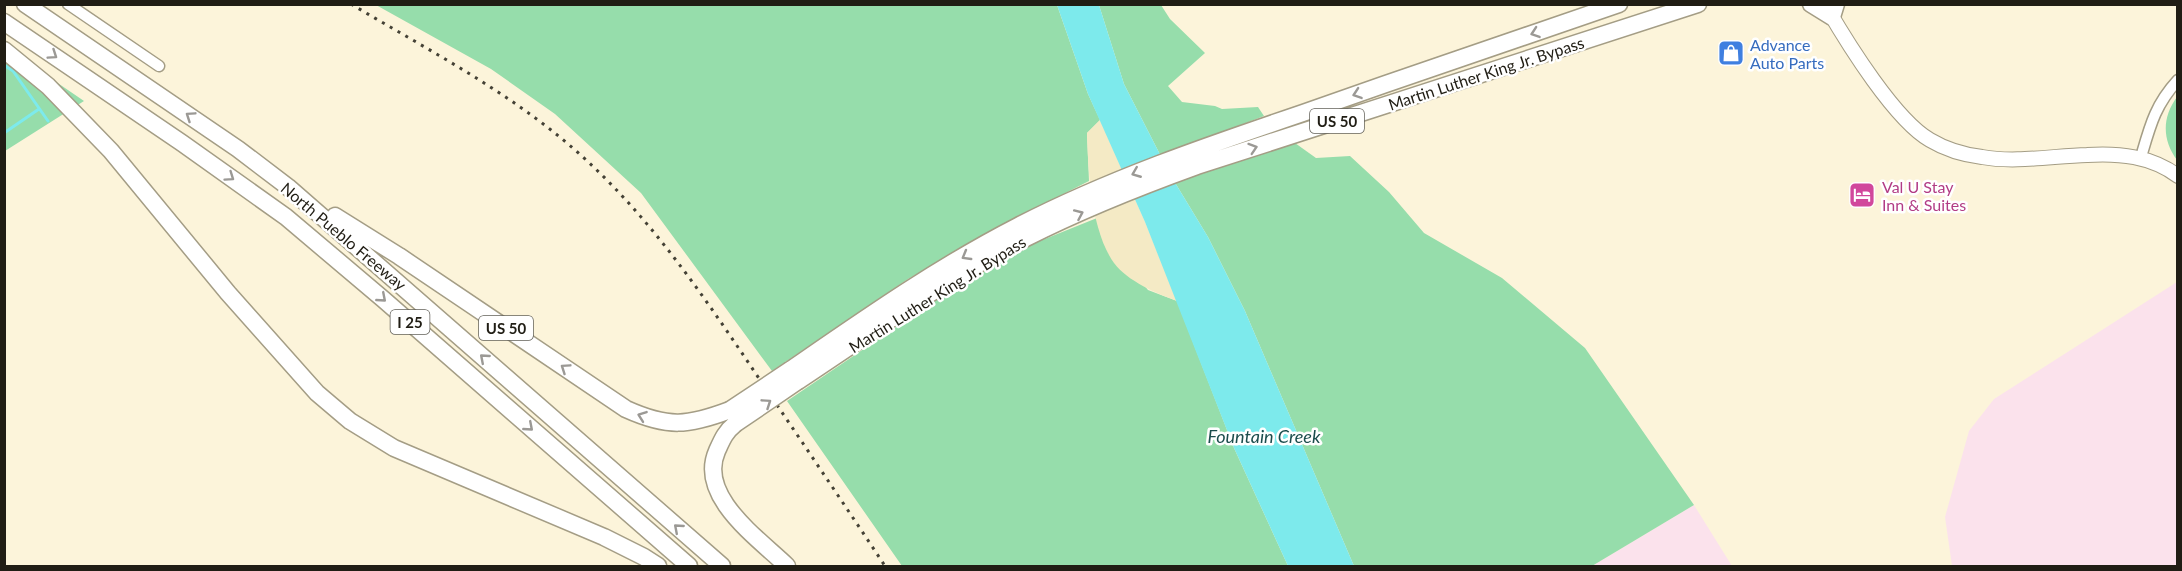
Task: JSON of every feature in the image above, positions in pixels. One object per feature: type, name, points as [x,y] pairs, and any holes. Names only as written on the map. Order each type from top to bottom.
[{"type":"highway","name":"North Pueblo Freeway","points":[[25,4],[238,149],[288,187],[722,567]]},
{"type":"highway","name":"Martin Luther King Jr. Bypass","points":[[288,187],[399,256],[626,409],[643,417],[675,423],[692,423],[710,417],[732,417],[794,376],[921,300],[1022,232],[1125,193],[1194,159],[1619,4]]},
{"type":"highway","name":"Martin Luther King Jr. Bypass","points":[[1194,159],[1698,4]]},
{"type":"highway","points":[[1811,4],[1831,8]]},
{"type":"highway","name":"North Pueblo Freeway","points":[[4,22],[182,143],[286,218],[383,299],[689,567]]},
{"type":"highway","points":[[4,51],[48,86],[111,151],[228,293],[318,393],[350,421],[394,448],[604,537],[644,557],[658,567]]},
{"type":"highway","points":[[732,417],[712,460],[716,491],[732,513],[787,567]]},
{"type":"main road","points":[[1831,8],[1891,103],[1929,140],[1983,157],[2012,159],[2103,154],[2141,157],[2178,176]]},
{"type":"street","points":[[68,4],[159,66]]},
{"type":"street","points":[[2141,157],[2151,120],[2162,100],[2178,80]]},
{"type":"shaded area","points":[[2177,282],[2177,566],[1952,566],[1945,517],[1969,431],[1994,399]]},
{"type":"shaded area","points":[[1694,505],[1732,566],[1592,566]]},
{"type":"green space","points":[[376,5],[1057,5],[1088,94],[1100,120],[1087,133],[1089,181],[1014,219],[908,279],[772,371],[641,193],[555,114],[491,69]]},
{"type":"green space","points":[[1099,5],[1161,5],[1170,19],[1205,53],[1168,86],[1182,102],[1222,109],[1258,107],[1264,116],[1186,146],[1201,174],[1295,143],[1316,158],[1350,156],[1389,192],[1424,233],[1502,278],[1585,348],[1694,505],[1592,566],[1354,566],[1245,311],[1208,237],[1171,176],[1124,84]]},
{"type":"green space","points":[[5,47],[84,101],[5,151]]},
{"type":"green space","points":[[2177,97],[2177,160],[2166,137],[2166,120]]},
{"type":"green space","points":[[1097,218],[1101,235],[1148,290],[1177,301],[1234,448],[1288,566],[902,566],[787,401],[933,302],[1030,245]]},
{"type":"sand","points":[[1100,120],[1177,301],[1152,291],[1127,276],[1114,263],[1106,250],[1092,200],[1087,133]]},
{"type":"water","name":"Fountain Creek","points":[[1057,5],[1099,5],[1124,84],[1171,176],[1208,237],[1245,311],[1354,566],[1288,566],[1234,448],[1145,222],[1088,94]]},
{"type":"waterway","points":[[4,65],[13,71],[48,121]]},
{"type":"waterway","points":[[4,133],[39,109]]},
{"type":"railway","points":[[351,4],[467,72],[523,109],[575,150],[626,200],[672,254],[714,312],[885,566]]},
{"type":"place","name":"Advance Auto Parts","points":[[1731,53]]},
{"type":"place","name":"Val U Stay Inn & Suites","points":[[1862,195]]}]
